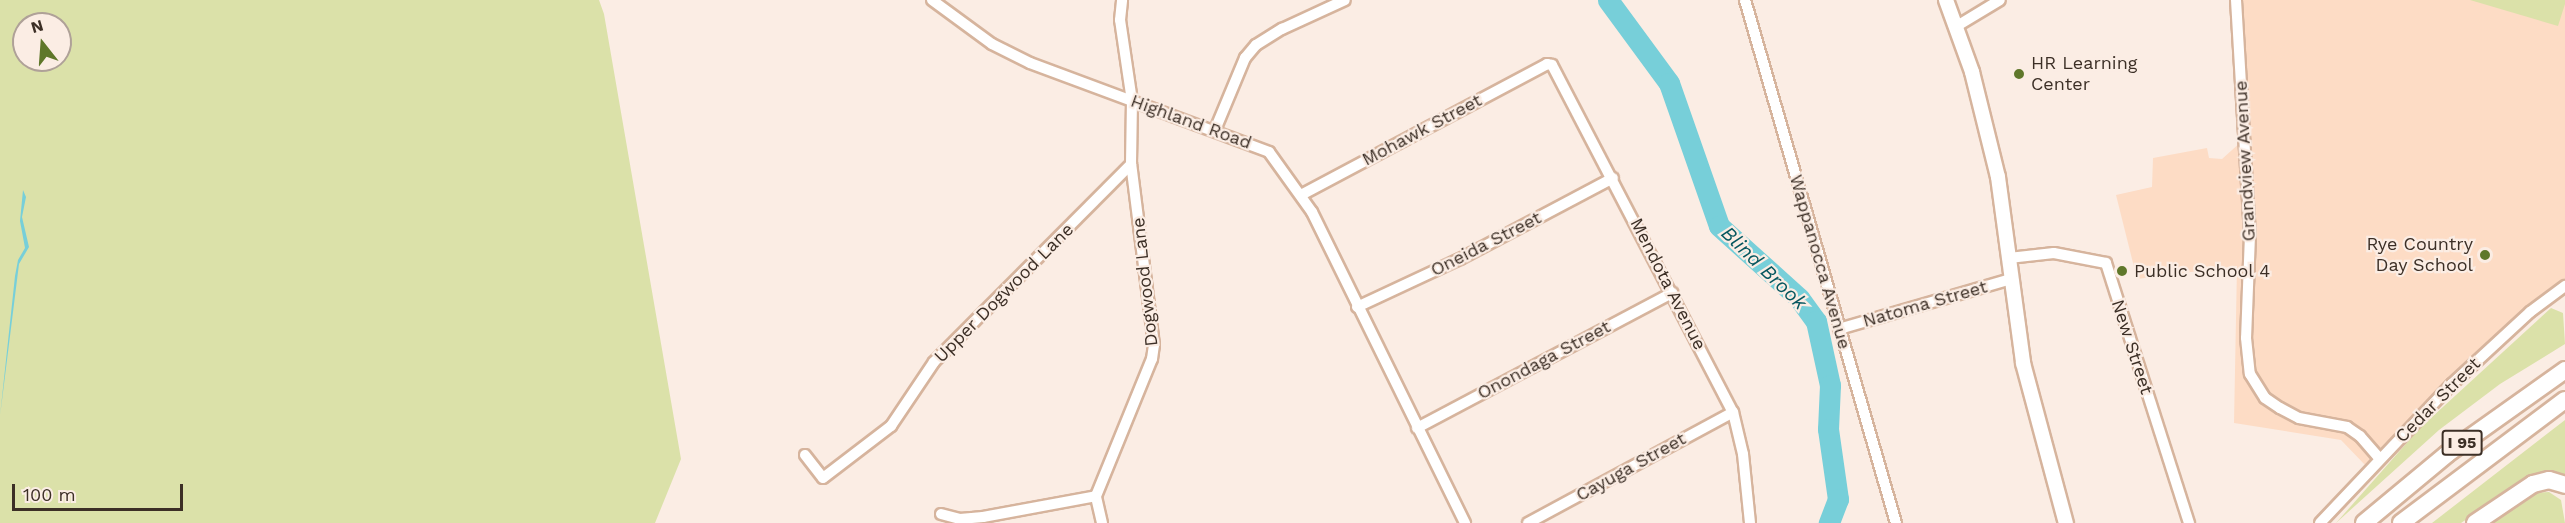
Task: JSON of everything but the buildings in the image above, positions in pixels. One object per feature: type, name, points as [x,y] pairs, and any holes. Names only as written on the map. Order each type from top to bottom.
[{"type":"highway","name":"I 95","points":[[2364,523],[2464,441],[2565,370]]},
{"type":"highway","name":"I 95","points":[[2401,523],[2563,402]]},
{"type":"highway","points":[[2475,523],[2533,484],[2549,480],[2565,485]]},
{"type":"main road","points":[[1946,0],[1972,72],[1998,177],[2028,388],[2066,523]]},
{"type":"street","name":"Highland Road","points":[[932,0],[992,44],[1029,63],[1215,130],[1269,152],[1301,195],[1465,523]]},
{"type":"street","name":"Dogwood Lane","points":[[1096,496],[1142,387],[1154,345],[1131,164],[1132,101],[1120,20],[1122,0]]},
{"type":"street","points":[[1215,130],[1245,58],[1256,45],[1282,28],[1345,0]]},
{"type":"street","name":"Wappanocca Avenue","points":[[1745,0],[1896,523]]},
{"type":"street","points":[[1957,26],[2000,0]]},
{"type":"street","name":"Grandview Avenue","points":[[2236,0],[2250,233],[2246,338],[2250,374],[2265,398],[2280,408],[2299,418],[2347,427],[2360,436],[2380,459]]},
{"type":"street","name":"Mendota Avenue","points":[[1544,65],[1556,69],[1733,412],[1743,454],[1749,523]]},
{"type":"street","name":"Mohawk Street","points":[[1301,195],[1544,65]]},
{"type":"street","name":"Upper Dogwood Lane","points":[[805,455],[823,478],[891,426],[934,362],[1131,164]]},
{"type":"street","name":"Oneida Street","points":[[1357,307],[1460,259],[1613,178]]},
{"type":"street","name":"New Street","points":[[2009,258],[2055,253],[2106,263],[2189,523]]},
{"type":"street","name":"Natoma Street","points":[[1839,329],[2011,279]]},
{"type":"street","name":"Cedar Street","points":[[2320,523],[2380,459],[2502,337],[2565,285]]},
{"type":"street","name":"Onondaga Street","points":[[1417,428],[1672,293]]},
{"type":"street","name":"Cayuga Street","points":[[1528,523],[1733,412]]},
{"type":"street","points":[[941,514],[960,519],[983,517],[1096,496],[1102,523]]},
{"type":"shaded area","points":[[2243,0],[2565,0],[2565,280],[2517,316],[2366,466],[2341,440],[2234,423],[2237,266],[2137,279],[2116,195],[2152,187],[2153,158],[2207,148],[2209,158],[2222,159],[2251,133]]},
{"type":"green space","points":[[0,0],[599,0],[604,14],[681,459],[655,523],[0,523]]},
{"type":"green space","points":[[2470,0],[2565,0],[2565,4],[2558,26]]},
{"type":"green space","points":[[2551,308],[2563,313],[2565,344],[2500,384],[2439,430],[2336,523],[2420,428]]},
{"type":"green space","points":[[2565,420],[2565,480],[2529,477],[2461,523],[2432,523]]},
{"type":"green space","points":[[2549,492],[2561,500],[2565,523],[2483,523],[2533,493]]},
{"type":"water","points":[[23,190],[26,197],[22,217],[29,247],[19,264],[0,416],[15,276],[18,260],[25,248],[20,221]]},
{"type":"waterway","name":"Blind Brook","points":[[1608,0],[1669,83],[1719,226],[1799,298],[1816,321],[1830,385],[1828,429],[1838,499],[1829,523]]},
{"type":"place","name":"HR Learning Center","points":[[2019,74]]},
{"type":"place","name":"Rye Country Day School","points":[[2485,255]]},
{"type":"place","name":"Public School 4","points":[[2122,271]]}]
